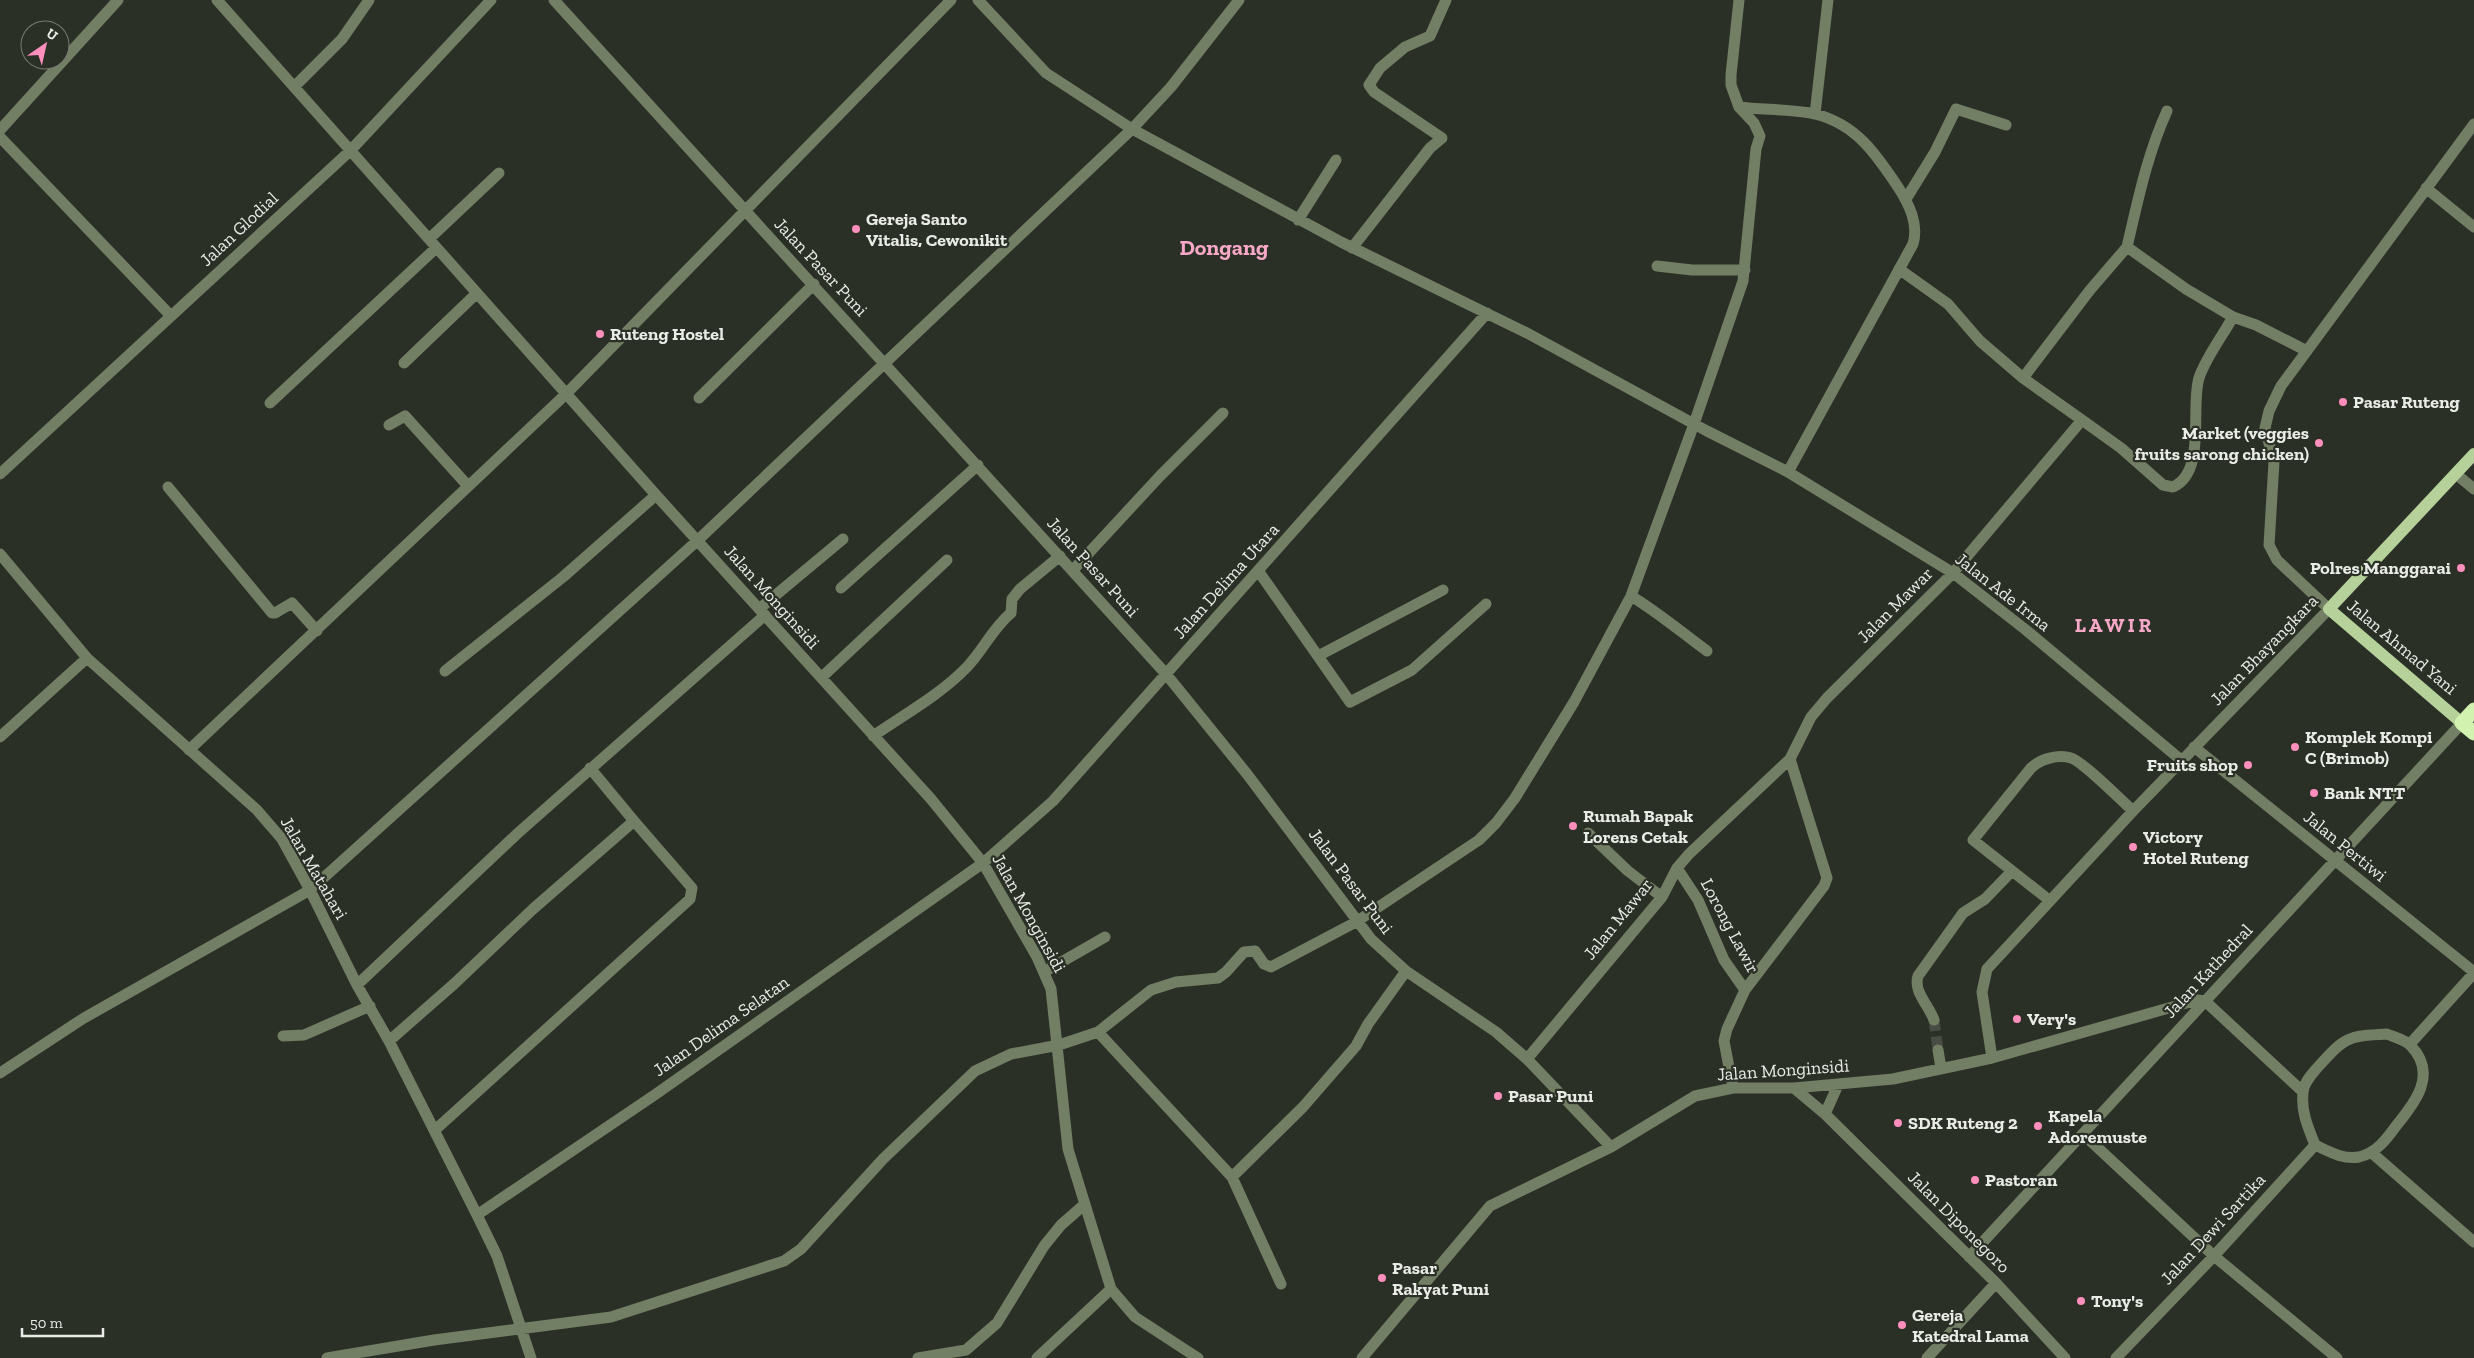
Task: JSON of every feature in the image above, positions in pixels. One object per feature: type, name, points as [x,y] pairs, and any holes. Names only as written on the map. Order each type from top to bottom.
[{"type":"highway","name":"Jalan Kathedral","points":[[2468,728],[2474,710]]},
{"type":"main road","name":"Jalan Bhayangkara","points":[[2329,609],[2474,454]]},
{"type":"main road","name":"Jalan Ahmad Yani","points":[[2329,609],[2468,728]]},
{"type":"street","points":[[0,130],[118,0]]},
{"type":"street","name":"Jalan Monginsidi","points":[[217,0],[697,541],[931,799],[982,863],[1044,972],[1054,1002],[1059,1044],[1061,1094],[1068,1149],[1111,1289],[1135,1317],[1198,1358]]},
{"type":"street","points":[[294,87],[342,39],[369,0]]},
{"type":"street","name":"Jalan Glodial","points":[[0,474],[350,151],[491,0]]},
{"type":"street","name":"Jalan Pasar Puni","points":[[554,0],[814,284],[1166,674],[1306,850],[1356,922],[1371,939],[1406,971],[1496,1032],[1527,1059],[1610,1147]]},
{"type":"street","points":[[189,750],[566,394],[951,0]]},
{"type":"street","name":"Jalan Ade Irma","points":[[978,0],[1046,73],[1132,129],[1298,220],[1487,314],[1788,472],[1953,573],[2026,630],[2181,760]]},
{"type":"street","points":[[0,1073],[84,1018],[310,890],[697,541],[1132,129],[1171,87],[1238,0]]},
{"type":"street","points":[[1352,248],[1430,148],[1442,138],[1374,92],[1369,85],[1380,68],[1405,47],[1430,36],[1446,0]]},
{"type":"street","points":[[327,1358],[434,1340],[611,1317],[784,1261],[800,1249],[883,1159],[975,1071],[1011,1054],[1059,1044],[1098,1032],[1151,990],[1176,982],[1218,978],[1244,952],[1255,951],[1264,964],[1272,967],[1356,922],[1479,840],[1496,823],[1515,798],[1574,702],[1631,596],[1694,424],[1745,270],[1756,149],[1760,136],[1754,123],[1739,107],[1732,85],[1731,75],[1739,0]]},
{"type":"street","points":[[1815,114],[1828,0]]},
{"type":"street","points":[[1739,107],[1815,114],[1842,126],[1860,137],[1875,152],[1906,199],[1913,218],[1916,237],[1788,472]]},
{"type":"street","points":[[1906,199],[1935,152],[1956,110],[2006,125]]},
{"type":"street","points":[[2023,378],[2090,290],[2127,247],[2141,180],[2157,133],[2167,111]]},
{"type":"street","points":[[2329,609],[2276,560],[2269,545],[2274,462],[2265,428],[2269,410],[2281,386],[2474,124]]},
{"type":"street","points":[[0,137],[171,316]]},
{"type":"street","points":[[1298,220],[1336,160]]},
{"type":"street","points":[[270,403],[433,244],[499,173]]},
{"type":"street","points":[[2426,188],[2474,227]]},
{"type":"street","points":[[2127,247],[2186,289],[2233,317],[2256,325],[2307,351]]},
{"type":"street","points":[[1658,266],[1692,270],[1745,270]]},
{"type":"street","points":[[1899,269],[1948,304],[1980,342],[2023,378],[2121,448],[2163,485],[2176,486],[2186,475],[2195,448],[2195,393],[2199,376],[2233,317]]},
{"type":"street","points":[[699,398],[814,284]]},
{"type":"street","points":[[404,363],[477,293]]},
{"type":"street","name":"Jalan Delima Utara","points":[[982,863],[1053,801],[1487,314]]},
{"type":"street","points":[[1073,570],[1160,476],[1222,413]]},
{"type":"street","points":[[389,425],[406,416],[468,486]]},
{"type":"street","name":"Jalan Mawar","points":[[1527,1059],[1662,897],[1688,854],[1790,759],[1811,716],[1953,573],[2082,420]]},
{"type":"street","points":[[841,588],[978,465]]},
{"type":"street","points":[[2456,474],[2474,489]]},
{"type":"street","points":[[168,487],[271,611],[275,614],[292,603],[317,630]]},
{"type":"street","points":[[446,671],[564,577],[656,495]]},
{"type":"street","points":[[357,985],[518,833],[843,539]]},
{"type":"street","name":"Jalan Matahari","points":[[0,554],[87,658],[274,827],[310,890],[357,985],[389,1041],[477,1214],[497,1256],[531,1358]]},
{"type":"street","points":[[873,736],[935,694],[958,675],[1011,613],[1012,599],[1020,589],[1060,556]]},
{"type":"street","points":[[822,677],[947,560]]},
{"type":"street","points":[[1259,572],[1348,701],[1352,702],[1412,670],[1486,604]]},
{"type":"street","points":[[1318,656],[1443,590]]},
{"type":"street","points":[[1631,596],[1664,617],[1707,651]]},
{"type":"street","name":"Jalan Bhayangkara","points":[[1992,1058],[1982,992],[1983,976],[1991,963],[2181,760],[2329,609]]},
{"type":"street","points":[[0,737],[87,658]]},
{"type":"street","name":"Jalan Kathedral","points":[[1969,1257],[2335,860],[2468,728]]},
{"type":"street","name":"Jalan Pertiwi","points":[[2194,747],[2474,973]]},
{"type":"street","points":[[2049,900],[1974,840],[2036,764],[2056,756],[2073,758],[2133,811]]},
{"type":"street","points":[[1745,990],[1824,886],[1827,878],[1790,759]]},
{"type":"street","points":[[435,1130],[690,899],[692,888],[590,768]]},
{"type":"street","points":[[389,1041],[454,984],[533,908],[634,821]]},
{"type":"street","points":[[1588,833],[1628,870],[1662,897]]},
{"type":"street","name":"Jalan Delima Selatan","points":[[477,1214],[656,1094],[982,863]]},
{"type":"street","name":"Lorong Lawir","points":[[1678,868],[1698,900],[1724,960],[1745,990],[1725,1034],[1724,1041],[1733,1088]]},
{"type":"street","points":[[1934,1020],[1930,1009],[1917,989],[1918,976],[1963,912],[1985,899],[2012,871]]},
{"type":"street","points":[[1044,972],[1105,937]]},
{"type":"street","points":[[1232,1177],[1303,1107],[1356,1046],[1368,1024],[1406,971]]},
{"type":"street","points":[[2410,1044],[2474,973]]},
{"type":"street","name":"Jalan Monginsidi","points":[[1362,1358],[1377,1343],[1449,1253],[1490,1206],[1610,1147],[1695,1096],[1733,1088],[1794,1088],[1893,1079],[1992,1058],[2188,1001],[2206,1002]]},
{"type":"street","points":[[2206,1002],[2302,1091]]},
{"type":"street","points":[[283,1036],[304,1035],[370,1006]]},
{"type":"street","points":[[1098,1032],[1232,1177],[1281,1284]]},
{"type":"street","points":[[2387,1034],[2410,1044],[2420,1059],[2424,1083],[2416,1102],[2383,1143],[2372,1153],[2357,1157],[2335,1155],[2315,1145],[2304,1117],[2302,1091],[2310,1076],[2339,1043],[2358,1035],[2387,1034]]},
{"type":"street","points":[[1938,1050],[1941,1068]]},
{"type":"street","points":[[1825,1114],[1838,1085]]},
{"type":"street","name":"Jalan Diponegoro","points":[[1794,1088],[1825,1114],[1996,1283],[2065,1358]]},
{"type":"street","points":[[2084,1134],[2214,1256],[2337,1358]]},
{"type":"street","name":"Jalan Dewi Sartika","points":[[2116,1358],[2214,1256],[2315,1145]]},
{"type":"street","points":[[2372,1153],[2472,1237]]},
{"type":"street","points":[[918,1358],[966,1350],[997,1323],[1044,1246],[1061,1226],[1085,1204]]},
{"type":"street","points":[[1926,1358],[1996,1283]]},
{"type":"street","points":[[1037,1358],[1111,1289]]},
{"type":"tunnel","points":[[1934,1020],[1938,1050]]},
{"type":"place","name":"Gereja Santo Vitalis, Cewonikit","points":[[856,229]]},
{"type":"place","name":"Ruteng Hostel","points":[[600,334]]},
{"type":"place","name":"Pasar Ruteng","points":[[2343,402]]},
{"type":"place","name":"Market (veggies fruits sarong chicken)","points":[[2319,443]]},
{"type":"place","name":"Polres Manggarai","points":[[2461,568]]},
{"type":"place","name":"Komplek Kompi C (Brimob)","points":[[2295,747]]},
{"type":"place","name":"Fruits shop","points":[[2248,765]]},
{"type":"place","name":"Bank NTT","points":[[2314,793]]},
{"type":"place","name":"Rumah Bapak Lorens Cetak","points":[[1573,826]]},
{"type":"place","name":"Victory Hotel Ruteng","points":[[2133,847]]},
{"type":"place","name":"Very's","points":[[2017,1019]]},
{"type":"place","name":"Pasar Puni","points":[[1498,1096]]},
{"type":"place","name":"SDK Ruteng 2","points":[[1898,1123]]},
{"type":"place","name":"Kapela Adoremuste","points":[[2038,1126]]},
{"type":"place","name":"Pastoran","points":[[1975,1180]]},
{"type":"place","name":"Pasar Rakyat Puni","points":[[1382,1278]]},
{"type":"place","name":"Tony's","points":[[2081,1301]]},
{"type":"place","name":"Gereja Katedral Lama","points":[[1902,1325]]},
{"type":"district","name":"Dongang","points":[[1224,247]]},
{"type":"district","name":"L A W I R","points":[[2113,625]]}]
